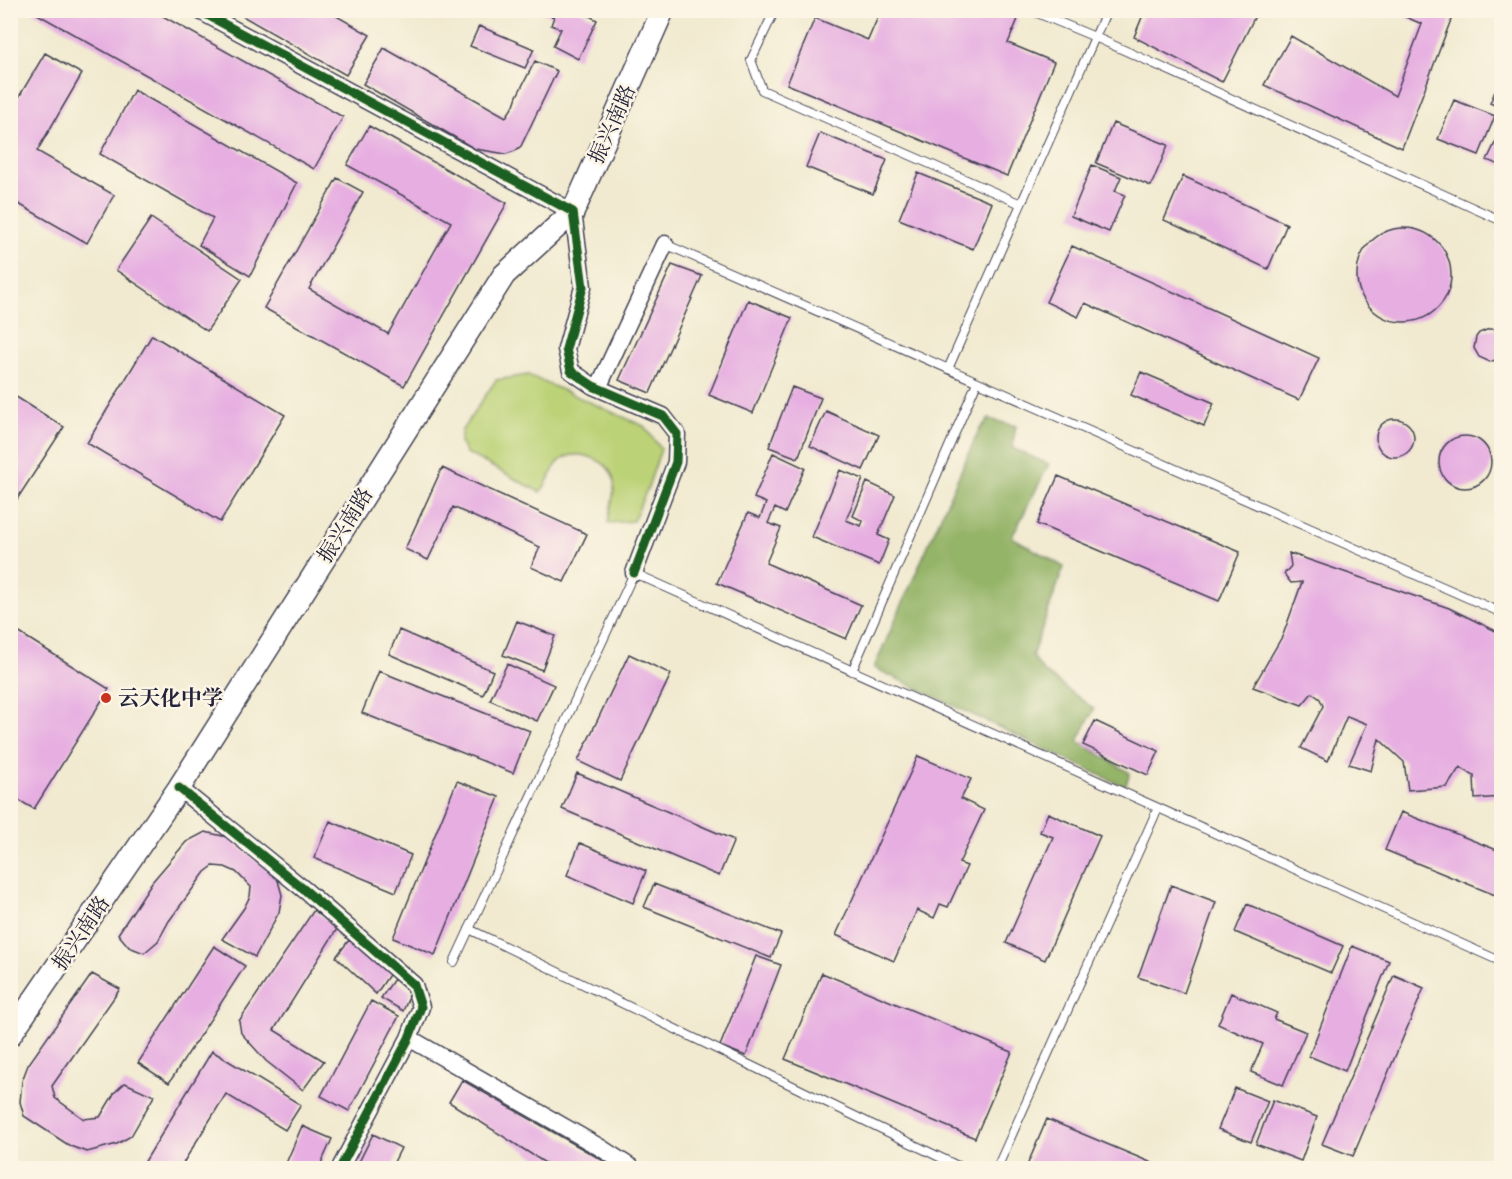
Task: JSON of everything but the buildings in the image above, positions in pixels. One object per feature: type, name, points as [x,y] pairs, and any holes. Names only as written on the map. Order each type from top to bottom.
[{"type":"main road","name":"振兴南路","points":[[10,1035],[179,788],[504,275],[573,212],[663,10]]},
{"type":"street","points":[[198,10],[573,212],[583,286],[566,348],[571,371],[597,388],[663,416],[677,434],[676,462],[634,573]]},
{"type":"street","points":[[597,388],[665,244]]},
{"type":"street","points":[[179,788],[306,891],[414,985],[421,1007],[410,1038],[340,1168]]},
{"type":"street","points":[[410,1038],[633,1168]]},
{"type":"lane","points":[[775,10],[750,60],[762,90],[1021,204]]},
{"type":"lane","points":[[1030,10],[1095,37],[1502,221]]},
{"type":"lane","points":[[948,369],[1107,10]]},
{"type":"lane","points":[[665,244],[1502,613]]},
{"type":"lane","points":[[852,671],[977,382]]},
{"type":"lane","points":[[454,962],[634,573],[1502,962]]},
{"type":"lane","points":[[997,1168],[1158,808]]},
{"type":"lane","points":[[469,929],[962,1168]]},
{"type":"green space","points":[[528,375],[644,426],[661,449],[633,521],[608,523],[614,481],[607,468],[587,456],[571,456],[560,461],[540,492],[466,453],[460,442],[462,430],[496,380]]},
{"type":"green space","points":[[989,419],[1016,426],[1012,448],[1049,464],[1012,537],[1064,567],[1032,656],[1043,671],[1094,709],[1078,741],[1130,773],[1125,787],[874,668],[979,430]]},
{"type":"cycle path","points":[[198,10],[573,212],[583,287],[566,349],[571,371],[593,386],[663,416],[677,434],[676,462],[634,573]]},
{"type":"cycle path","points":[[179,788],[306,891],[414,985],[421,1007],[409,1038],[340,1168]]},
{"type":"place","name":"云天化中学","points":[[106,698]]}]
